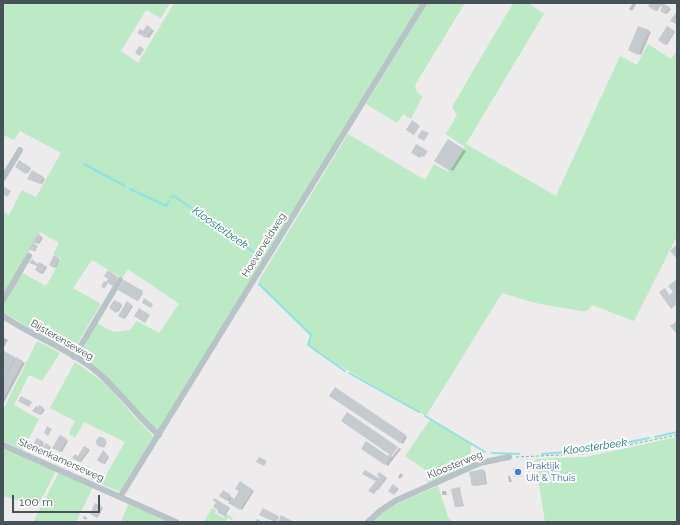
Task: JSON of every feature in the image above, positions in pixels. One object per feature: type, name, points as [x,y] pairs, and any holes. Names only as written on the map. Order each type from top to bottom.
[{"type":"street","name":"Hoeverveldweg","points":[[120,497],[424,3]]},
{"type":"street","points":[[3,178],[20,150]]},
{"type":"street","points":[[3,300],[29,256]]},
{"type":"street","points":[[74,357],[120,280]]},
{"type":"street","name":"Bijsterenseweg","points":[[3,316],[32,335],[91,367],[111,384],[142,421],[159,435]]},
{"type":"street","name":"Stenenkamerseweg","points":[[3,445],[176,522]]},
{"type":"street","name":"Kloosterweg","points":[[368,522],[380,511],[395,502],[480,463],[509,457]]},
{"type":"path","points":[[509,457],[583,454],[677,435]]},
{"type":"green space","points":[[3,3],[170,3],[161,18],[146,10],[121,51],[138,63],[174,3],[421,3],[159,430],[156,430],[134,407],[117,386],[80,357],[82,349],[97,323],[113,332],[130,330],[137,321],[159,333],[179,304],[128,269],[122,278],[92,260],[73,288],[101,304],[74,349],[69,351],[3,312],[3,304],[21,272],[46,286],[61,259],[53,254],[59,243],[40,232],[3,297],[3,212],[9,215],[22,190],[36,197],[61,153],[20,131],[14,140],[3,135]]},
{"type":"green space","points":[[427,3],[465,3],[415,85],[417,92],[424,98],[422,97],[411,119],[403,114],[397,123],[366,104]]},
{"type":"green space","points":[[513,3],[530,4],[544,14],[466,144],[556,196],[620,56],[637,65],[648,44],[671,59],[677,51],[677,236],[634,321],[592,305],[587,311],[581,311],[535,303],[502,293],[426,416],[335,363],[308,344],[312,336],[258,282],[348,134],[425,180],[434,164],[448,172],[465,147],[446,134],[457,115],[452,107]]},
{"type":"green space","points":[[37,341],[60,353],[42,381],[29,375],[14,405],[39,419],[23,450],[3,441],[3,410]]},
{"type":"green space","points":[[75,362],[110,387],[131,413],[154,437],[120,492],[101,484],[125,442],[84,422],[75,438],[69,434],[75,421],[50,408]]},
{"type":"green space","points":[[430,420],[471,443],[471,462],[428,484],[427,471],[405,456]]},
{"type":"green space","points":[[677,437],[677,522],[545,522],[535,459],[585,457]]},
{"type":"green space","points":[[3,447],[56,471],[38,506],[3,496]]},
{"type":"green space","points":[[59,472],[93,487],[76,522],[33,522]]},
{"type":"green space","points":[[438,486],[448,517],[452,522],[370,522],[390,507]]},
{"type":"green space","points":[[128,504],[170,522],[121,522]]},
{"type":"green space","points":[[212,508],[216,510],[215,513],[223,518],[226,514],[233,518],[232,520],[228,518],[225,522],[204,522]]},
{"type":"building","points":[[650,3],[664,4],[670,7],[665,14],[660,11],[662,7],[660,5],[655,11],[648,6]]},
{"type":"building","points":[[677,11],[677,22],[676,24],[670,21]]},
{"type":"building","points":[[147,25],[153,30],[146,38],[137,33],[140,29],[143,31]]},
{"type":"building","points":[[638,26],[649,30],[638,55],[628,50]]},
{"type":"building","points":[[667,26],[675,31],[665,45],[658,40]]},
{"type":"building","points":[[139,46],[144,49],[140,56],[135,53]]},
{"type":"building","points":[[412,120],[420,126],[414,135],[406,130]]},
{"type":"building","points":[[422,130],[429,133],[424,141],[417,137]]},
{"type":"building","points":[[448,139],[464,149],[450,171],[434,161]]},
{"type":"building","points":[[416,144],[428,151],[424,157],[421,156],[420,158],[411,153]]},
{"type":"building","points":[[19,160],[30,167],[26,174],[15,167]]},
{"type":"building","points":[[32,170],[44,177],[40,184],[27,179]]},
{"type":"building","points":[[3,186],[11,191],[7,197],[3,194]]},
{"type":"building","points":[[38,234],[42,236],[37,244],[33,242]]},
{"type":"building","points":[[33,243],[38,246],[35,252],[29,249]]},
{"type":"building","points":[[677,244],[677,259],[670,251]]},
{"type":"building","points":[[54,255],[60,259],[54,268],[49,265]]},
{"type":"building","points":[[32,259],[38,264],[39,262],[46,266],[41,274],[35,270],[37,266],[29,263]]},
{"type":"building","points":[[108,270],[118,277],[113,286],[108,283],[104,289],[101,286],[104,281],[106,282],[108,279],[104,276]]},
{"type":"building","points":[[677,279],[677,302],[671,309],[659,292],[665,288],[669,295],[673,292],[668,286]]},
{"type":"building","points":[[124,280],[143,291],[137,301],[118,290]]},
{"type":"building","points":[[144,298],[153,304],[151,308],[142,303]]},
{"type":"building","points":[[114,300],[122,304],[116,313],[109,308]]},
{"type":"building","points":[[127,301],[132,305],[124,319],[118,316]]},
{"type":"building","points":[[139,308],[150,315],[145,323],[134,316]]},
{"type":"building","points":[[677,321],[677,334],[670,326]]},
{"type":"building","points":[[4,351],[15,357],[3,380],[3,353]]},
{"type":"building","points":[[16,357],[23,361],[3,399],[3,382]]},
{"type":"building","points":[[335,387],[406,435],[400,443],[329,396]]},
{"type":"building","points":[[21,396],[32,402],[29,407],[18,401]]},
{"type":"building","points":[[39,405],[44,408],[40,415],[32,411]]},
{"type":"building","points":[[347,412],[398,447],[385,465],[361,449],[366,441],[388,456],[389,454],[341,421]]},
{"type":"building","points":[[47,426],[52,429],[48,436],[44,433]]},
{"type":"building","points":[[60,435],[67,439],[60,452],[52,448]]},
{"type":"building","points":[[99,437],[103,437],[106,442],[103,447],[99,447],[96,444],[96,440]]},
{"type":"building","points":[[37,438],[44,442],[42,445],[44,446],[46,443],[50,446],[46,453],[32,446]]},
{"type":"building","points":[[84,446],[89,449],[79,462],[72,458],[75,454],[78,456]]},
{"type":"building","points":[[103,450],[108,456],[103,464],[97,460]]},
{"type":"building","points":[[259,457],[267,461],[264,466],[256,462]]},
{"type":"building","points":[[520,467],[521,476],[514,477],[513,468]]},
{"type":"building","points":[[483,469],[486,483],[472,486],[469,472]]},
{"type":"building","points":[[365,470],[377,477],[375,481],[362,474]]},
{"type":"building","points":[[379,472],[386,477],[374,494],[368,491],[379,477],[377,475]]},
{"type":"building","points":[[240,481],[253,490],[240,510],[228,503],[232,497],[234,499],[239,491],[235,489]]},
{"type":"building","points":[[393,484],[399,489],[394,495],[388,491]]},
{"type":"building","points":[[460,487],[463,505],[455,507],[451,489]]},
{"type":"building","points":[[223,490],[231,495],[227,501],[219,496]]},
{"type":"building","points":[[214,498],[229,507],[224,516],[217,512],[218,510],[213,507],[216,502],[213,501]]},
{"type":"building","points":[[95,503],[102,506],[97,518],[90,514]]},
{"type":"building","points":[[263,508],[278,516],[275,522],[259,515]]},
{"type":"building","points":[[281,515],[294,522],[278,522]]},
{"type":"waterway","name":"Kloosterbeek","points":[[84,164],[125,186]]},
{"type":"waterway","name":"Kloosterbeek","points":[[130,189],[166,206],[169,201]]},
{"type":"waterway","name":"Kloosterbeek","points":[[171,198],[174,196],[265,260]]},
{"type":"waterway","name":"Kloosterbeek","points":[[259,284],[311,335],[308,345],[345,371]]},
{"type":"waterway","name":"Kloosterbeek","points":[[349,373],[419,412]]},
{"type":"waterway","name":"Kloosterbeek","points":[[425,416],[485,452]]},
{"type":"waterway","name":"Kloosterbeek","points":[[655,437],[677,432]]},
{"type":"waterway","name":"Kloosterbeek","points":[[542,454],[592,450],[649,438]]},
{"type":"waterway","name":"Kloosterbeek","points":[[492,453],[519,454]]},
{"type":"place","name":"Praktijk Uit & Thuis","points":[[518,472]]}]
